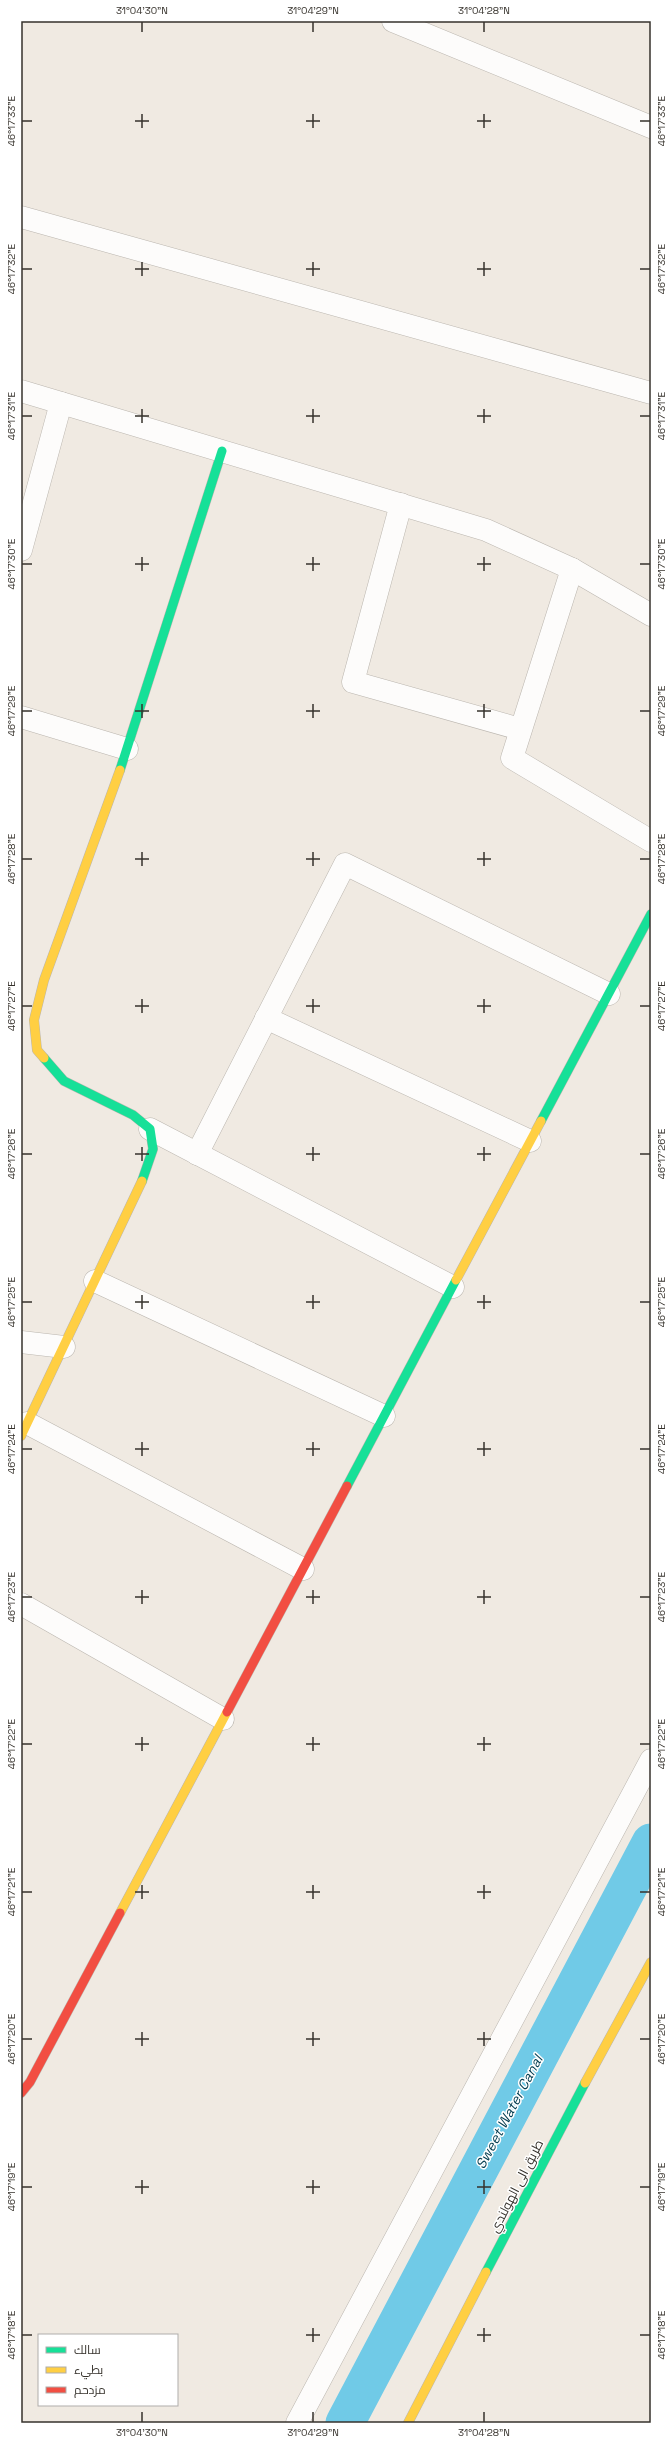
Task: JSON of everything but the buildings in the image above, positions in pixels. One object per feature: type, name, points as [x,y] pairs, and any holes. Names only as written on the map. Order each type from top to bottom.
[{"type":"street","points":[[393,21],[651,127]]},
{"type":"street","points":[[21,217],[651,393]]},
{"type":"street","points":[[21,391],[486,530],[572,570],[651,615]]},
{"type":"street","points":[[21,550],[61,403]]},
{"type":"street","points":[[222,451],[127,749],[44,980],[34,1020],[37,1050],[64,1080],[133,1114],[150,1129],[453,1287]]},
{"type":"street","points":[[401,504],[353,682],[520,729]]},
{"type":"street","points":[[572,570],[512,758],[651,841]]},
{"type":"street","points":[[21,717],[127,749]]},
{"type":"street","points":[[197,1154],[345,864],[609,994]]},
{"type":"street","points":[[21,2092],[30,2082],[651,914]]},
{"type":"street","points":[[266,1018],[530,1141]]},
{"type":"street","points":[[150,1129],[153,1149],[143,1179],[24,1429],[303,1569]]},
{"type":"street","points":[[95,1281],[384,1416]]},
{"type":"street","points":[[21,1342],[64,1347]]},
{"type":"street","points":[[21,1604],[223,1719]]},
{"type":"street","points":[[297,2423],[651,1760]]},
{"type":"street","name":"طريق الى الهولندي","points":[[408,2423],[558,2134],[651,1962]]},
{"type":"waterway","name":"Sweet Water Canal","points":[[345,2423],[651,1843]]},
{"type":"traffic: fast","points":[[120,770],[222,451]]},
{"type":"traffic: fast","points":[[541,1121],[651,914]]},
{"type":"traffic: fast","points":[[44,1058],[64,1081],[133,1115],[150,1129],[153,1149],[142,1181]]},
{"type":"traffic: fast","points":[[347,1486],[456,1280]]},
{"type":"traffic: fast","points":[[486,2272],[585,2083]]},
{"type":"traffic: slow","points":[[44,1058],[37,1050],[34,1020],[44,980],[120,770]]},
{"type":"traffic: slow","points":[[456,1280],[541,1121]]},
{"type":"traffic: slow","points":[[21,1436],[142,1181]]},
{"type":"traffic: slow","points":[[120,1913],[227,1712]]},
{"type":"traffic: slow","points":[[585,2083],[651,1962]]},
{"type":"traffic: slow","points":[[408,2423],[486,2272]]},
{"type":"traffic: jam","points":[[227,1712],[347,1486]]},
{"type":"traffic: jam","points":[[21,2093],[30,2082],[120,1913]]}]
